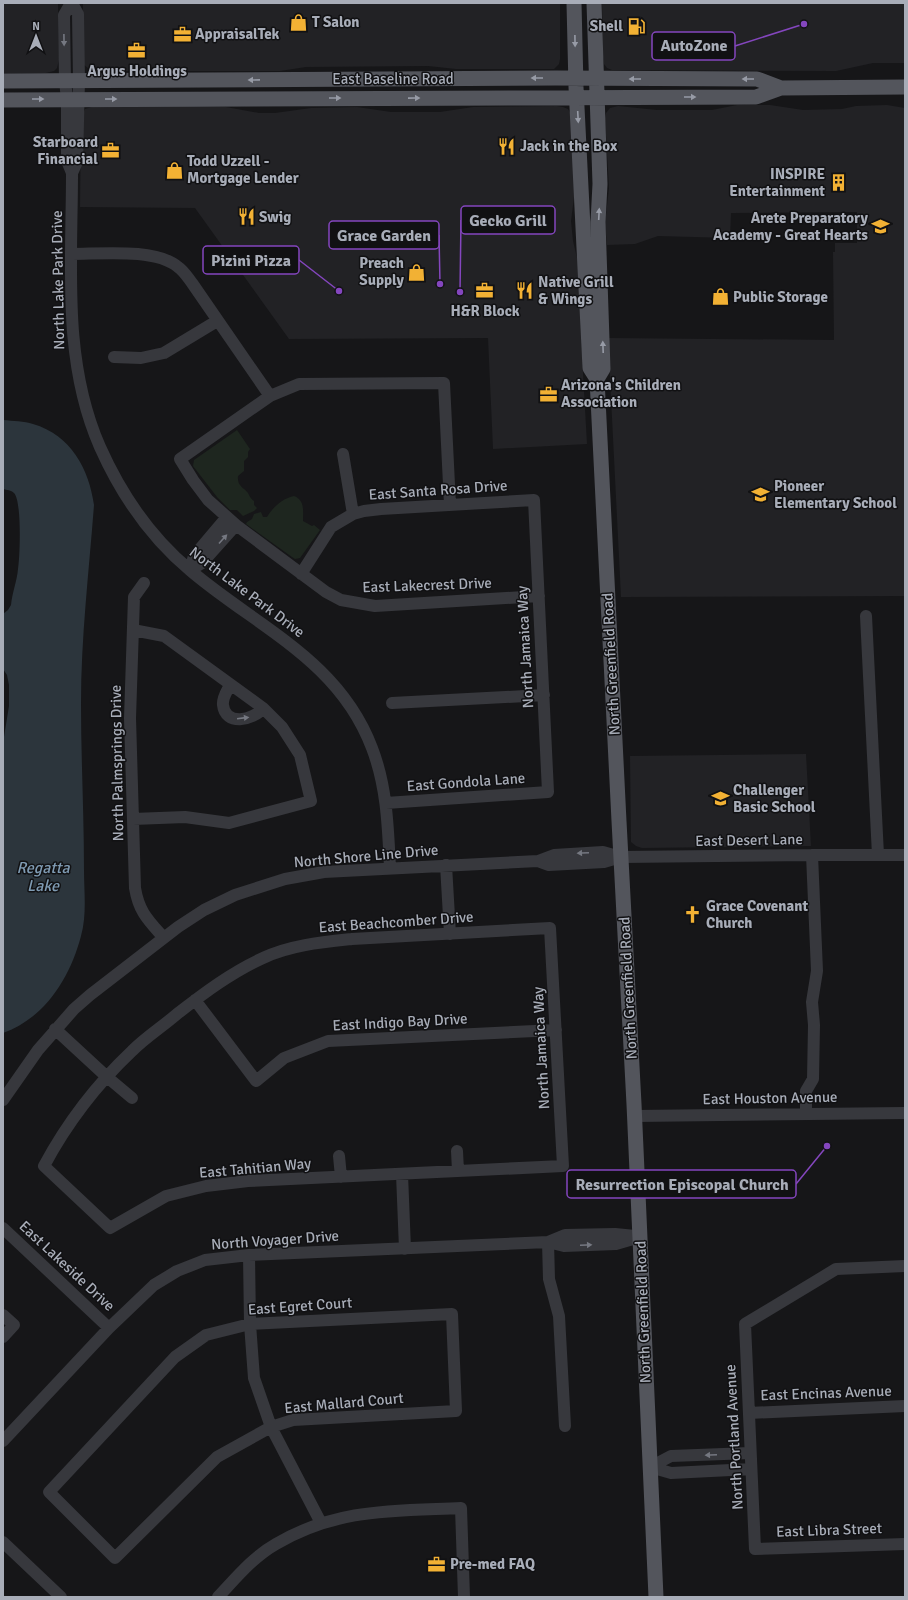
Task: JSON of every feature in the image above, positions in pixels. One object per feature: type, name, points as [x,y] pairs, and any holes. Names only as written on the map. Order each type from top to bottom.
[{"type":"main road","name":"North Greenfield Road","points":[[574,3],[576,78],[590,368],[597,379],[635,1116],[656,1597]]},
{"type":"main road","name":"North Greenfield Road","points":[[594,3],[600,184],[599,243],[603,369],[597,379]]},
{"type":"main road","name":"East Baseline Road","points":[[3,81],[576,78],[757,79],[781,88]]},
{"type":"main road","points":[[293,80],[296,98]]},
{"type":"main road","name":"East Baseline Road","points":[[3,100],[756,97],[781,88],[905,86]]},
{"type":"main road","points":[[584,249],[599,243]]},
{"type":"main road","points":[[588,320],[602,313]]},
{"type":"street","name":"North Lake Park Drive","points":[[72,3],[78,14],[67,161],[72,173],[72,322],[74,346],[82,392],[94,432],[112,471],[130,501],[158,539],[190,570],[217,592],[302,653],[334,684],[352,709],[372,747],[381,776],[386,803],[390,868]]},
{"type":"street","points":[[72,254],[156,256],[178,266],[186,275],[270,396],[298,384],[444,383],[450,504]]},
{"type":"street","points":[[114,357],[141,358],[164,353],[217,321]]},
{"type":"street","name":"East Lakecrest Drive","points":[[270,396],[180,458],[193,480],[208,500],[236,526],[326,592],[341,600],[375,606],[539,596]]},
{"type":"street","points":[[343,454],[353,514]]},
{"type":"street","name":"East Santa Rosa Drive","points":[[301,574],[331,527],[353,514],[381,508],[534,500]]},
{"type":"street","name":"North Jamaica Way","points":[[534,500],[548,792]]},
{"type":"street","points":[[190,570],[194,556],[227,517]]},
{"type":"street","points":[[190,570],[202,563],[236,526]]},
{"type":"street","name":"North Palmsprings Drive","points":[[144,583],[134,597],[130,718],[137,897],[139,907],[163,937]]},
{"type":"street","points":[[866,616],[878,855]]},
{"type":"street","points":[[133,630],[164,636],[262,708],[282,727],[300,755],[311,801],[229,823],[185,817],[133,819]]},
{"type":"street","points":[[230,685],[225,695],[223,705],[225,713],[231,718],[240,720],[250,718],[258,715],[262,708]]},
{"type":"street","points":[[392,703],[544,695]]},
{"type":"street","name":"East Gondola Lane","points":[[386,803],[548,792]]},
{"type":"street","name":"North Shore Line Drive","points":[[3,1100],[38,1050],[55,1029],[90,996],[163,937],[192,917],[220,902],[250,890],[273,882],[310,874],[390,868],[538,861],[554,854],[603,852],[621,858]]},
{"type":"street","points":[[806,1114],[806,1091],[813,1078],[814,1025],[812,1002],[817,971],[812,855]]},
{"type":"street","name":"East Desert Lane","points":[[621,858],[905,855]]},
{"type":"street","points":[[446,865],[450,934]]},
{"type":"street","name":"North Jamaica Way","points":[[550,928],[563,1166]]},
{"type":"street","name":"East Beachcomber Drive","points":[[110,1228],[44,1166],[66,1129],[88,1099],[107,1077],[132,1051],[195,1000],[237,972],[264,957],[321,942],[550,928]]},
{"type":"street","name":"East Indigo Bay Drive","points":[[195,1000],[256,1081],[284,1058],[328,1041],[556,1030]]},
{"type":"street","points":[[55,1029],[132,1098]]},
{"type":"street","name":"East Houston Avenue","points":[[635,1116],[905,1113]]},
{"type":"street","points":[[457,1151],[458,1171]]},
{"type":"street","points":[[339,1156],[340,1177]]},
{"type":"street","name":"East Tahitian Way","points":[[110,1228],[166,1196],[206,1186],[248,1181],[563,1166]]},
{"type":"street","points":[[402,1174],[405,1248]]},
{"type":"street","name":"East Lakeside Drive","points":[[3,1228],[109,1328]]},
{"type":"street","name":"North Voyager Drive","points":[[3,1441],[109,1328],[154,1285],[177,1271],[205,1260],[249,1255],[548,1242],[565,1235],[615,1234],[640,1237]]},
{"type":"street","points":[[548,1242],[549,1278],[559,1316],[565,1426]]},
{"type":"street","points":[[249,1255],[250,1324],[254,1378],[271,1426],[321,1523]]},
{"type":"street","name":"North Portland Avenue","points":[[755,1549],[745,1324],[836,1269],[905,1266]]},
{"type":"street","name":"East Egret Court","points":[[115,1558],[49,1492],[175,1357],[206,1335],[250,1324],[452,1314],[456,1411]]},
{"type":"street","points":[[3,1315],[14,1325],[3,1337]]},
{"type":"street","name":"East Encinas Avenue","points":[[749,1413],[905,1406]]},
{"type":"street","name":"East Mallard Court","points":[[115,1558],[217,1457],[271,1426],[293,1420],[456,1411]]},
{"type":"street","points":[[650,1467],[671,1456],[750,1453]]},
{"type":"street","points":[[650,1467],[670,1473],[751,1469]]},
{"type":"street","points":[[218,1597],[248,1564],[275,1544],[321,1523],[341,1517],[372,1512],[461,1508],[464,1597]]},
{"type":"street","points":[[3,1542],[61,1597]]},
{"type":"street","name":"East Libra Street","points":[[755,1549],[905,1544]]},
{"type":"shaded area","points":[[3,3],[58,3],[59,60],[57,68],[54,71],[46,73],[3,73]]},
{"type":"shaded area","points":[[83,3],[560,3],[560,59],[559,64],[554,69],[456,69],[428,66],[306,67],[280,71],[92,71],[84,65],[83,60]]},
{"type":"shaded area","points":[[602,3],[905,3],[905,63],[873,63],[836,71],[612,70],[607,68],[604,64]]},
{"type":"shaded area","name":"Pioneer Elementary School","points":[[737,105],[770,105],[803,110],[842,109],[856,106],[887,105],[905,108],[905,596],[621,597],[608,338],[834,340],[833,252],[835,252],[835,243],[857,243],[857,212],[731,213],[730,238],[658,236],[635,244],[607,245],[605,224],[609,188],[605,118],[606,113],[610,108],[618,106],[657,110],[712,110]]},
{"type":"shaded area","points":[[95,106],[226,107],[259,113],[275,113],[311,108],[357,107],[391,112],[440,112],[473,107],[557,106],[568,109],[572,116],[575,190],[571,221],[573,241],[579,266],[581,338],[587,444],[493,449],[488,338],[289,339],[195,208],[80,207],[81,120],[85,109]]},
{"type":"shaded area","points":[[237,430],[250,449],[248,452],[248,457],[244,461],[244,471],[238,476],[238,482],[254,501],[254,505],[257,508],[243,516],[237,510],[230,510],[217,497],[193,466],[194,460]]},
{"type":"shaded area","points":[[294,496],[302,503],[303,521],[312,526],[314,525],[320,530],[300,558],[295,559],[246,524],[252,519],[254,514],[261,512],[263,517],[267,517],[278,504]]},
{"type":"shaded area","name":"Challenger Basic School","points":[[806,754],[811,846],[642,848],[631,842],[630,756]]},
{"type":"water","name":"Regatta Lake","points":[[3,420],[33,424],[46,429],[58,436],[68,445],[83,466],[92,492],[94,505],[81,679],[85,903],[83,928],[70,967],[54,995],[31,1017],[18,1026],[3,1033],[3,743],[9,706],[9,685],[7,675],[3,669],[3,614],[11,605],[17,578],[20,530],[17,498],[13,492],[3,489]]},
{"type":"place","name":"T Salon","points":[[299,22]]},
{"type":"place","name":"AutoZone","points":[[804,24]]},
{"type":"place","name":"Shell","points":[[636,26]]},
{"type":"place","name":"AppraisalTek","points":[[182,34]]},
{"type":"place","name":"Argus Holdings","points":[[137,50]]},
{"type":"place","name":"Jack in the Box","points":[[507,146]]},
{"type":"place","name":"Starboard Financial","points":[[111,151]]},
{"type":"place","name":"Todd Uzzell - Mortgage Lender","points":[[174,170]]},
{"type":"place","name":"INSPIRE Entertainment","points":[[838,183]]},
{"type":"place","name":"Swig","points":[[246,217]]},
{"type":"place","name":"Arete Preparatory Academy - Great Hearts","points":[[881,227]]},
{"type":"place","name":"Preach Supply","points":[[417,272]]},
{"type":"place","name":"Grace Garden","points":[[440,284]]},
{"type":"place","name":"H&R Block","points":[[485,290]]},
{"type":"place","name":"Pizini Pizza","points":[[339,291]]},
{"type":"place","name":"Native Grill & Wings","points":[[525,291]]},
{"type":"place","name":"Gecko Grill","points":[[460,292]]},
{"type":"place","name":"Public Storage","points":[[720,297]]},
{"type":"place","name":"Arizona's Children Association","points":[[548,394]]},
{"type":"place","name":"Pioneer Elementary School","points":[[761,495]]},
{"type":"place","name":"Challenger Basic School","points":[[720,799]]},
{"type":"place","name":"Grace Covenant Church","points":[[693,915]]},
{"type":"place","name":"Resurrection Episcopal Church","points":[[827,1146]]},
{"type":"place","name":"Pre-med FAQ","points":[[437,1564]]}]
